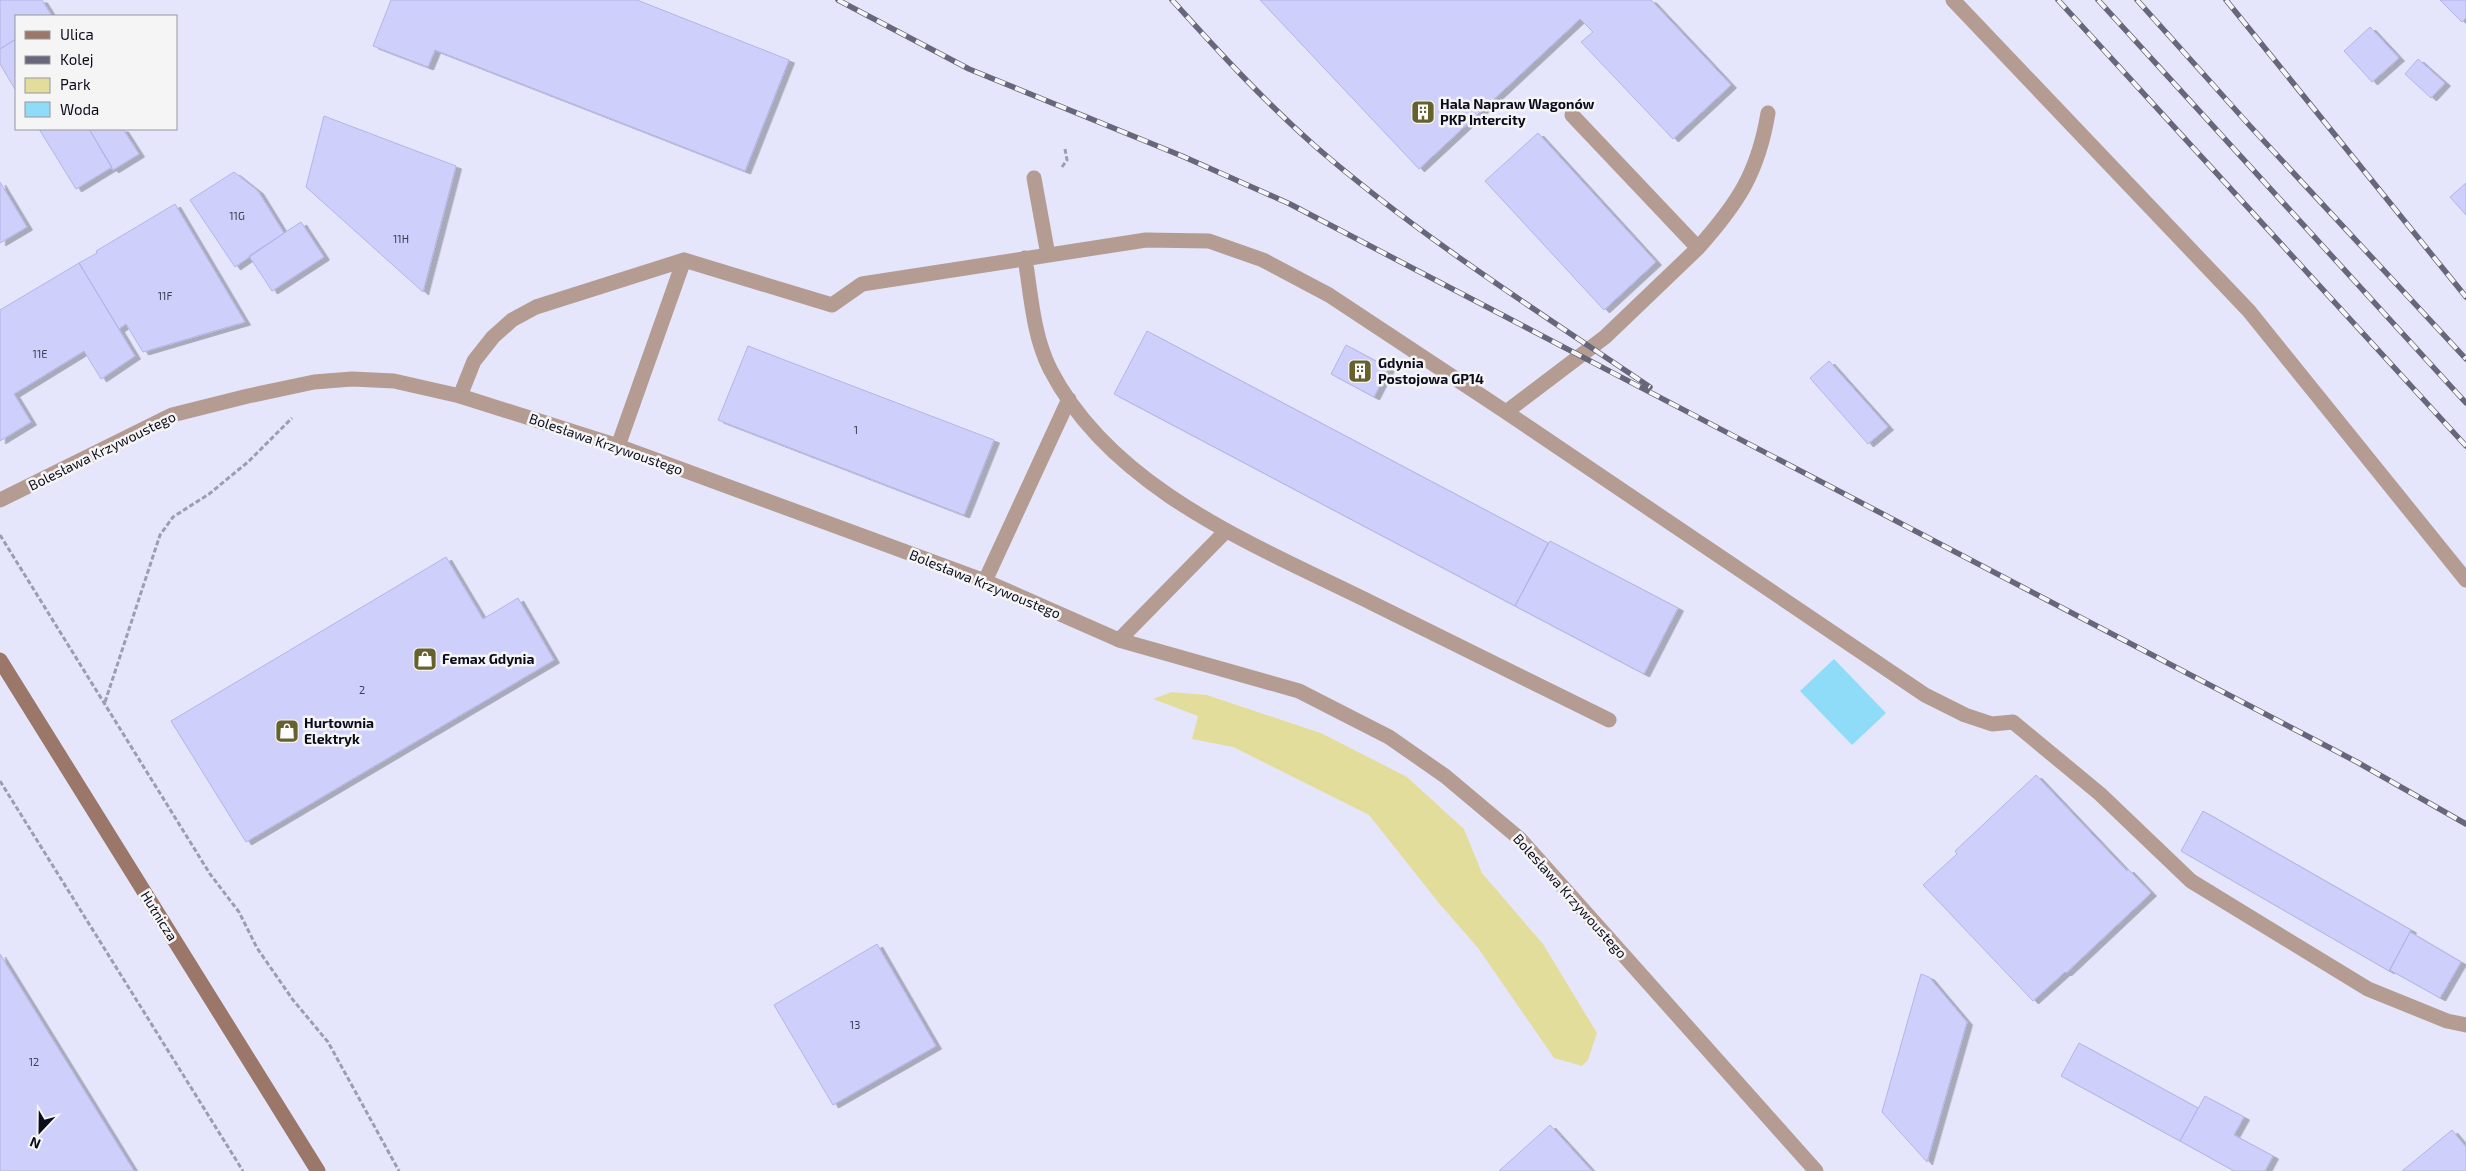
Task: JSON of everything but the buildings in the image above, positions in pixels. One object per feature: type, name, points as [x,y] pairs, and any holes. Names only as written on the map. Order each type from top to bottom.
[{"type":"main road","name":"Hutnicza","points":[[0,660],[318,1171]]},
{"type":"street","points":[[1953,0],[2249,312],[2466,580]]},
{"type":"street","points":[[1506,412],[1605,337],[1698,248],[1727,215],[1743,190],[1763,142],[1768,113]]},
{"type":"street","points":[[1572,115],[1698,248]]},
{"type":"street","points":[[1034,178],[1048,255]]},
{"type":"street","points":[[460,396],[474,361],[493,337],[512,320],[536,307],[684,260],[832,305],[862,284],[1146,240],[1209,242],[1237,250],[1287,271],[1329,294],[1925,695],[1965,715],[1992,724],[2013,722],[2100,794],[2191,881],[2368,989],[2447,1021],[2466,1025]]},
{"type":"street","points":[[1025,258],[1037,338],[1050,369],[1069,399],[1102,439],[1142,477],[1226,531],[1609,720]]},
{"type":"street","points":[[618,446],[684,260]]},
{"type":"street","name":"Bolesława Krzywoustego","points":[[0,500],[172,415],[314,382],[352,379],[394,381],[460,396],[618,446],[985,581],[1119,640],[1299,691],[1388,737],[1446,776],[1520,839],[1816,1171]]},
{"type":"street","points":[[985,581],[1069,399]]},
{"type":"street","points":[[1119,640],[1226,531]]},
{"type":"path","points":[[104,703],[160,535],[173,517],[210,494],[240,469],[291,421],[314,382]]},
{"type":"path","points":[[0,535],[210,874],[239,912],[257,948],[293,1000],[328,1042],[399,1171]]},
{"type":"path","points":[[0,781],[243,1171]]},
{"type":"green space","points":[[1172,692],[1207,695],[1321,733],[1407,777],[1464,829],[1482,873],[1543,944],[1597,1033],[1588,1060],[1582,1066],[1554,1058],[1478,948],[1438,902],[1369,815],[1233,747],[1192,739],[1198,716],[1153,699]]},
{"type":"water","points":[[1834,659],[1886,713],[1852,745],[1800,691]]},
{"type":"railway","points":[[838,0],[969,69],[1182,156],[1290,204],[2357,762],[2466,824]]},
{"type":"railway","points":[[1172,0],[1259,93],[1315,146],[1355,179],[1437,242],[1521,301],[1650,387]]},
{"type":"railway","points":[[2058,0],[2466,446]]},
{"type":"railway","points":[[2098,0],[2466,403]]},
{"type":"railway","points":[[2137,0],[2250,126],[2466,359]]},
{"type":"railway","points":[[2226,0],[2466,297]]},
{"type":"place","name":"Hala Napraw Wagonów PKP Intercity","points":[[1423,112]]},
{"type":"place","name":"Gdynia Postojowa GP14","points":[[1360,371]]},
{"type":"place","name":"Femax Gdynia","points":[[425,659]]},
{"type":"place","name":"Hurtownia Elektryk","points":[[287,731]]}]
